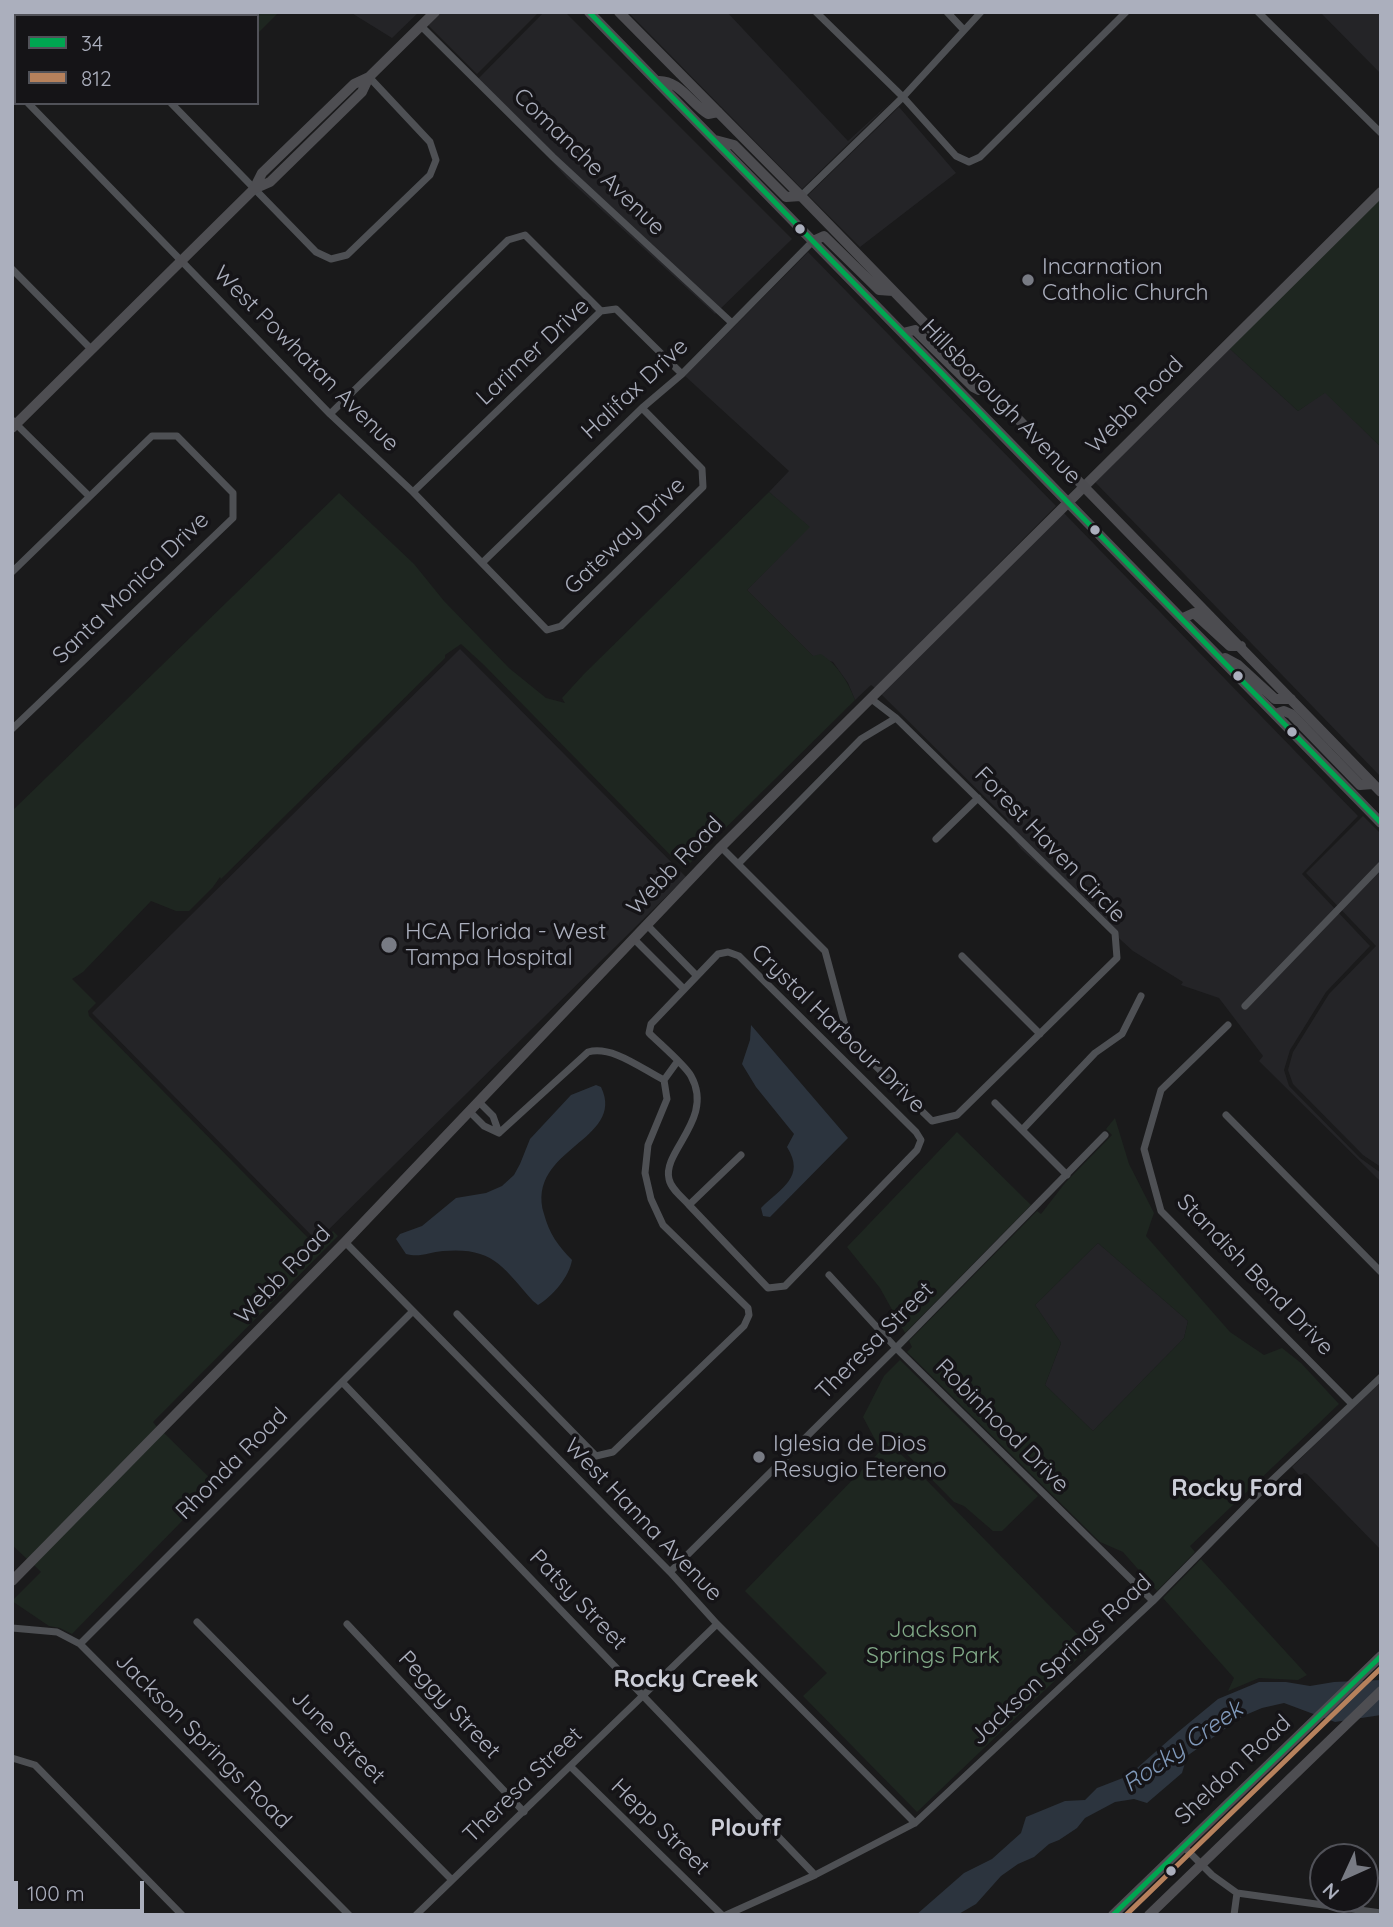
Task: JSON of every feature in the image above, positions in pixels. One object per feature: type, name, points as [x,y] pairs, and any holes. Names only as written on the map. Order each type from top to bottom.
[{"type":"main road","name":"Hillsborough Avenue","points":[[589,12],[1381,822]]},
{"type":"main road","name":"Hillsborough Avenue","points":[[619,12],[1377,788]]},
{"type":"main road","points":[[657,81],[666,80],[674,84],[709,114],[718,112]]},
{"type":"main road","points":[[715,140],[734,145],[786,197],[801,196]]},
{"type":"main road","points":[[813,241],[824,236],[879,290],[893,291]]},
{"type":"main road","points":[[904,333],[915,330],[973,387],[979,390],[986,387]]},
{"type":"main road","points":[[1182,618],[1194,613],[1230,646],[1241,646]]},
{"type":"main road","points":[[1217,653],[1238,665],[1276,699],[1291,699]]},
{"type":"main road","points":[[1275,714],[1284,711],[1290,714],[1360,785],[1377,788]]},
{"type":"main road","points":[[1366,807],[1381,812]]},
{"type":"street","points":[[12,572],[89,496],[14,424],[254,189],[261,173],[354,84],[369,77],[435,12]]},
{"type":"street","points":[[816,12],[903,97],[956,156],[969,162],[980,157],[1126,12]]},
{"type":"street","points":[[947,12],[963,29]]},
{"type":"street","points":[[801,196],[903,97],[981,12]]},
{"type":"street","points":[[1258,12],[1381,133]]},
{"type":"street","name":"Comanche Avenue","points":[[421,26],[553,157],[732,323]]},
{"type":"street","points":[[173,105],[316,252],[331,259],[347,255],[430,175],[436,160],[430,142],[369,77]]},
{"type":"street","name":"West Powhatan Avenue","points":[[30,105],[330,414],[412,492],[547,630],[561,626]]},
{"type":"street","name":"Webb Road","points":[[12,1581],[345,1242],[721,847],[1381,192]]},
{"type":"street","points":[[330,414],[508,240],[525,235],[601,310]]},
{"type":"street","name":"Halifax Drive","points":[[482,563],[642,408],[682,374],[813,241]]},
{"type":"street","points":[[12,269],[91,349]]},
{"type":"street","name":"Larimer Drive","points":[[412,492],[601,310],[616,309],[682,374]]},
{"type":"street","name":"Gateway Drive","points":[[561,626],[703,487],[702,469],[642,408]]},
{"type":"street","name":"Santa Monica Drive","points":[[12,729],[233,518],[233,493],[177,436],[152,436],[89,496]]},
{"type":"street","name":"Forest Haven Circle","points":[[721,847],[825,951],[849,1040],[933,1121],[957,1115],[1117,958],[1115,933],[896,718],[870,698]]},
{"type":"street","points":[[738,864],[861,739],[896,718]]},
{"type":"street","points":[[936,839],[978,798]]},
{"type":"street","points":[[1245,1006],[1381,865]]},
{"type":"street","points":[[647,925],[697,976]]},
{"type":"street","points":[[634,939],[684,989]]},
{"type":"street","name":"Crystal Harbour Drive","points":[[728,952],[738,956],[921,1140],[917,1150],[785,1286],[768,1288],[669,1182],[668,1172],[697,1108],[698,1095],[691,1075],[649,1033],[651,1024],[684,989],[718,954],[728,952]]},
{"type":"street","points":[[962,956],[1040,1034]]},
{"type":"street","points":[[1022,1130],[1095,1053],[1122,1034],[1141,996]]},
{"type":"street","name":"Standish Bend Drive","points":[[1227,1025],[1161,1090],[1144,1149],[1161,1211],[1352,1404]]},
{"type":"street","points":[[499,1133],[588,1052],[598,1049],[611,1053],[664,1080]]},
{"type":"street","points":[[457,1314],[596,1456],[612,1452],[744,1326],[749,1315],[748,1308],[663,1225],[651,1199],[645,1173],[648,1145],[667,1099],[664,1080],[677,1062]]},
{"type":"street","points":[[479,1102],[493,1116],[499,1133]]},
{"type":"street","points":[[995,1103],[1067,1174]]},
{"type":"street","points":[[470,1112],[485,1126],[499,1133]]},
{"type":"street","points":[[1226,1115],[1381,1272]]},
{"type":"street","name":"Theresa Street","points":[[670,1572],[896,1348],[1105,1135]]},
{"type":"street","points":[[689,1205],[741,1155]]},
{"type":"street","name":"West Hanna Avenue","points":[[345,1242],[915,1823]]},
{"type":"street","name":"Robinhood Drive","points":[[828,1275],[896,1348],[1153,1601]]},
{"type":"street","name":"Rhonda Road","points":[[80,1644],[412,1312]]},
{"type":"street","name":"Jackson Springs Road","points":[[724,1915],[815,1875],[915,1823],[1153,1601],[1269,1483],[1381,1377]]},
{"type":"street","name":"Patsy Street","points":[[342,1382],[815,1875]]},
{"type":"street","name":"June Street","points":[[197,1622],[451,1880]]},
{"type":"street","name":"Peggy Street","points":[[347,1624],[524,1812]]},
{"type":"street","name":"Theresa Street","points":[[416,1915],[717,1624]]},
{"type":"street","name":"Jackson Springs Road","points":[[12,1628],[57,1632],[80,1644],[349,1915]]},
{"type":"street","name":"Sheldon Road","points":[[1113,1915],[1306,1731],[1378,1658]]},
{"type":"street","name":"Sheldon Road","points":[[1149,1915],[1381,1691]]},
{"type":"street","points":[[12,1758],[35,1765],[182,1915]]},
{"type":"street","name":"Hepp Street","points":[[571,1767],[724,1915]]},
{"type":"street","points":[[1183,1846],[1237,1893],[1309,1907]]},
{"type":"street","points":[[1234,1915],[1237,1893]]},
{"type":"shaded area","points":[[350,12],[419,12],[392,38]]},
{"type":"shaded area","points":[[441,12],[539,12],[477,74],[428,25]]},
{"type":"shaded area","points":[[544,12],[565,12],[792,239],[715,314],[567,178],[478,79]]},
{"type":"shaded area","points":[[628,12],[727,12],[848,141],[893,100],[802,189]]},
{"type":"shaded area","points":[[1320,12],[1381,12],[1381,74]]},
{"type":"shaded area","points":[[899,107],[956,173],[860,247],[808,195]]},
{"type":"shaded area","points":[[808,252],[1056,506],[875,688],[871,685],[855,700],[848,683],[833,662],[813,656],[747,590],[809,527],[769,492],[789,471],[685,376]]},
{"type":"shaded area","points":[[1229,348],[1298,411],[1325,392],[1381,447],[1381,777],[1094,481]]},
{"type":"shaded area","points":[[1063,512],[1358,816],[1302,874],[1370,946],[1326,992],[1290,1050],[1284,1070],[1289,1086],[1360,1158],[1381,1173],[1381,1182],[1259,1061],[1263,1056],[1219,998],[1181,985],[1183,982],[1133,951],[1021,849],[1012,837],[1007,819],[881,694]]},
{"type":"shaded area","name":"HCA Florida - West Tampa Hospital","points":[[460,649],[686,877],[317,1241],[92,1013]]},
{"type":"shaded area","points":[[1363,816],[1381,834],[1381,1167],[1363,1155],[1293,1084],[1288,1070],[1293,1052],[1329,994],[1376,946],[1306,873]]},
{"type":"shaded area","points":[[1098,1243],[1188,1321],[1184,1338],[1093,1431],[1045,1385],[1061,1343],[1035,1305]]},
{"type":"shaded area","points":[[1381,1380],[1381,1550],[1307,1474],[1300,1476],[1292,1467]]},
{"type":"green space","points":[[93,12],[279,12],[259,32],[259,14]]},
{"type":"green space","points":[[1381,198],[1381,447],[1325,393],[1298,411],[1229,348]]},
{"type":"green space","points":[[769,492],[810,527],[747,590],[813,656],[821,654],[832,663],[846,680],[855,700],[684,869],[461,644],[445,655],[445,658],[221,879],[220,877],[189,911],[176,911],[151,901],[83,972],[72,979],[96,1003],[88,1011],[89,1016],[314,1244],[319,1244],[333,1231],[338,1236],[153,1422],[157,1427],[27,1559],[12,1545],[12,811],[339,493],[414,564],[444,601],[509,668],[546,698],[565,703],[562,698],[584,674]]},
{"type":"green space","points":[[1115,1118],[1129,1164],[1154,1213],[1146,1236],[1230,1332],[1264,1355],[1282,1348],[1301,1363],[1339,1404],[1190,1546],[1195,1552],[1157,1591],[1123,1552],[1100,1542],[907,1352],[912,1347],[909,1341],[1037,1211],[1041,1214],[1065,1183],[1112,1135],[1106,1129]],"holes":[[[1098,1243],[1188,1321],[1184,1338],[1093,1431],[1045,1385],[1061,1343],[1035,1305]]]},
{"type":"green space","points":[[957,1132],[1031,1205],[905,1333],[880,1288],[847,1247]]},
{"type":"green space","points":[[900,1360],[1038,1496],[1002,1531],[993,1531],[964,1506],[954,1502],[892,1439],[879,1447],[863,1417],[884,1376]]},
{"type":"green space","points":[[164,1433],[217,1485],[72,1634],[49,1626],[12,1601],[41,1572],[34,1565]]},
{"type":"green space","name":"Jackson Springs Park","points":[[889,1442],[1090,1647],[917,1812],[803,1696],[827,1673],[745,1591]]},
{"type":"green space","points":[[1201,1559],[1307,1675],[1298,1680],[1259,1678],[1228,1691],[1234,1678],[1163,1598]]},
{"type":"water","points":[[751,1025],[848,1138],[770,1217],[763,1216],[761,1208],[789,1181],[794,1166],[787,1147],[794,1134],[756,1087],[742,1064],[750,1040]]},
{"type":"water","points":[[596,1085],[601,1087],[605,1105],[600,1120],[589,1134],[561,1159],[549,1174],[542,1192],[544,1214],[549,1227],[558,1244],[572,1260],[560,1286],[549,1297],[538,1305],[495,1261],[474,1252],[406,1254],[396,1239],[400,1234],[422,1226],[456,1198],[486,1193],[502,1186],[514,1175],[530,1139],[571,1095]]},
{"type":"water","points":[[1381,1680],[1381,1715],[1335,1722],[1284,1703],[1243,1716],[1187,1756],[1182,1773],[1147,1803],[1134,1799],[1115,1802],[1085,1818],[1077,1828],[1001,1876],[976,1904],[957,1915],[916,1915],[964,1873],[992,1859],[1021,1833],[1026,1817],[1065,1801],[1085,1800],[1097,1788],[1128,1776],[1218,1699],[1259,1682],[1286,1682],[1310,1686]]},
{"type":"transit line","name":"34","points":[[589,12],[1381,823]]},
{"type":"transit line","name":"34","points":[[1113,1915],[1381,1656]]},
{"type":"transit line","name":"812","points":[[1126,1915],[1381,1668]]},
{"type":"place","name":"Incarnation Catholic Church","points":[[1028,280]]},
{"type":"place","name":"HCA Florida - West Tampa Hospital","points":[[389,945]]},
{"type":"place","name":"Iglesia de Dios Resugio Etereno","points":[[759,1457]]},
{"type":"district","name":"Rocky Ford","points":[[1237,1489]]},
{"type":"district","name":"Rocky Creek","points":[[686,1680]]},
{"type":"district","name":"Plouff","points":[[746,1829]]}]
